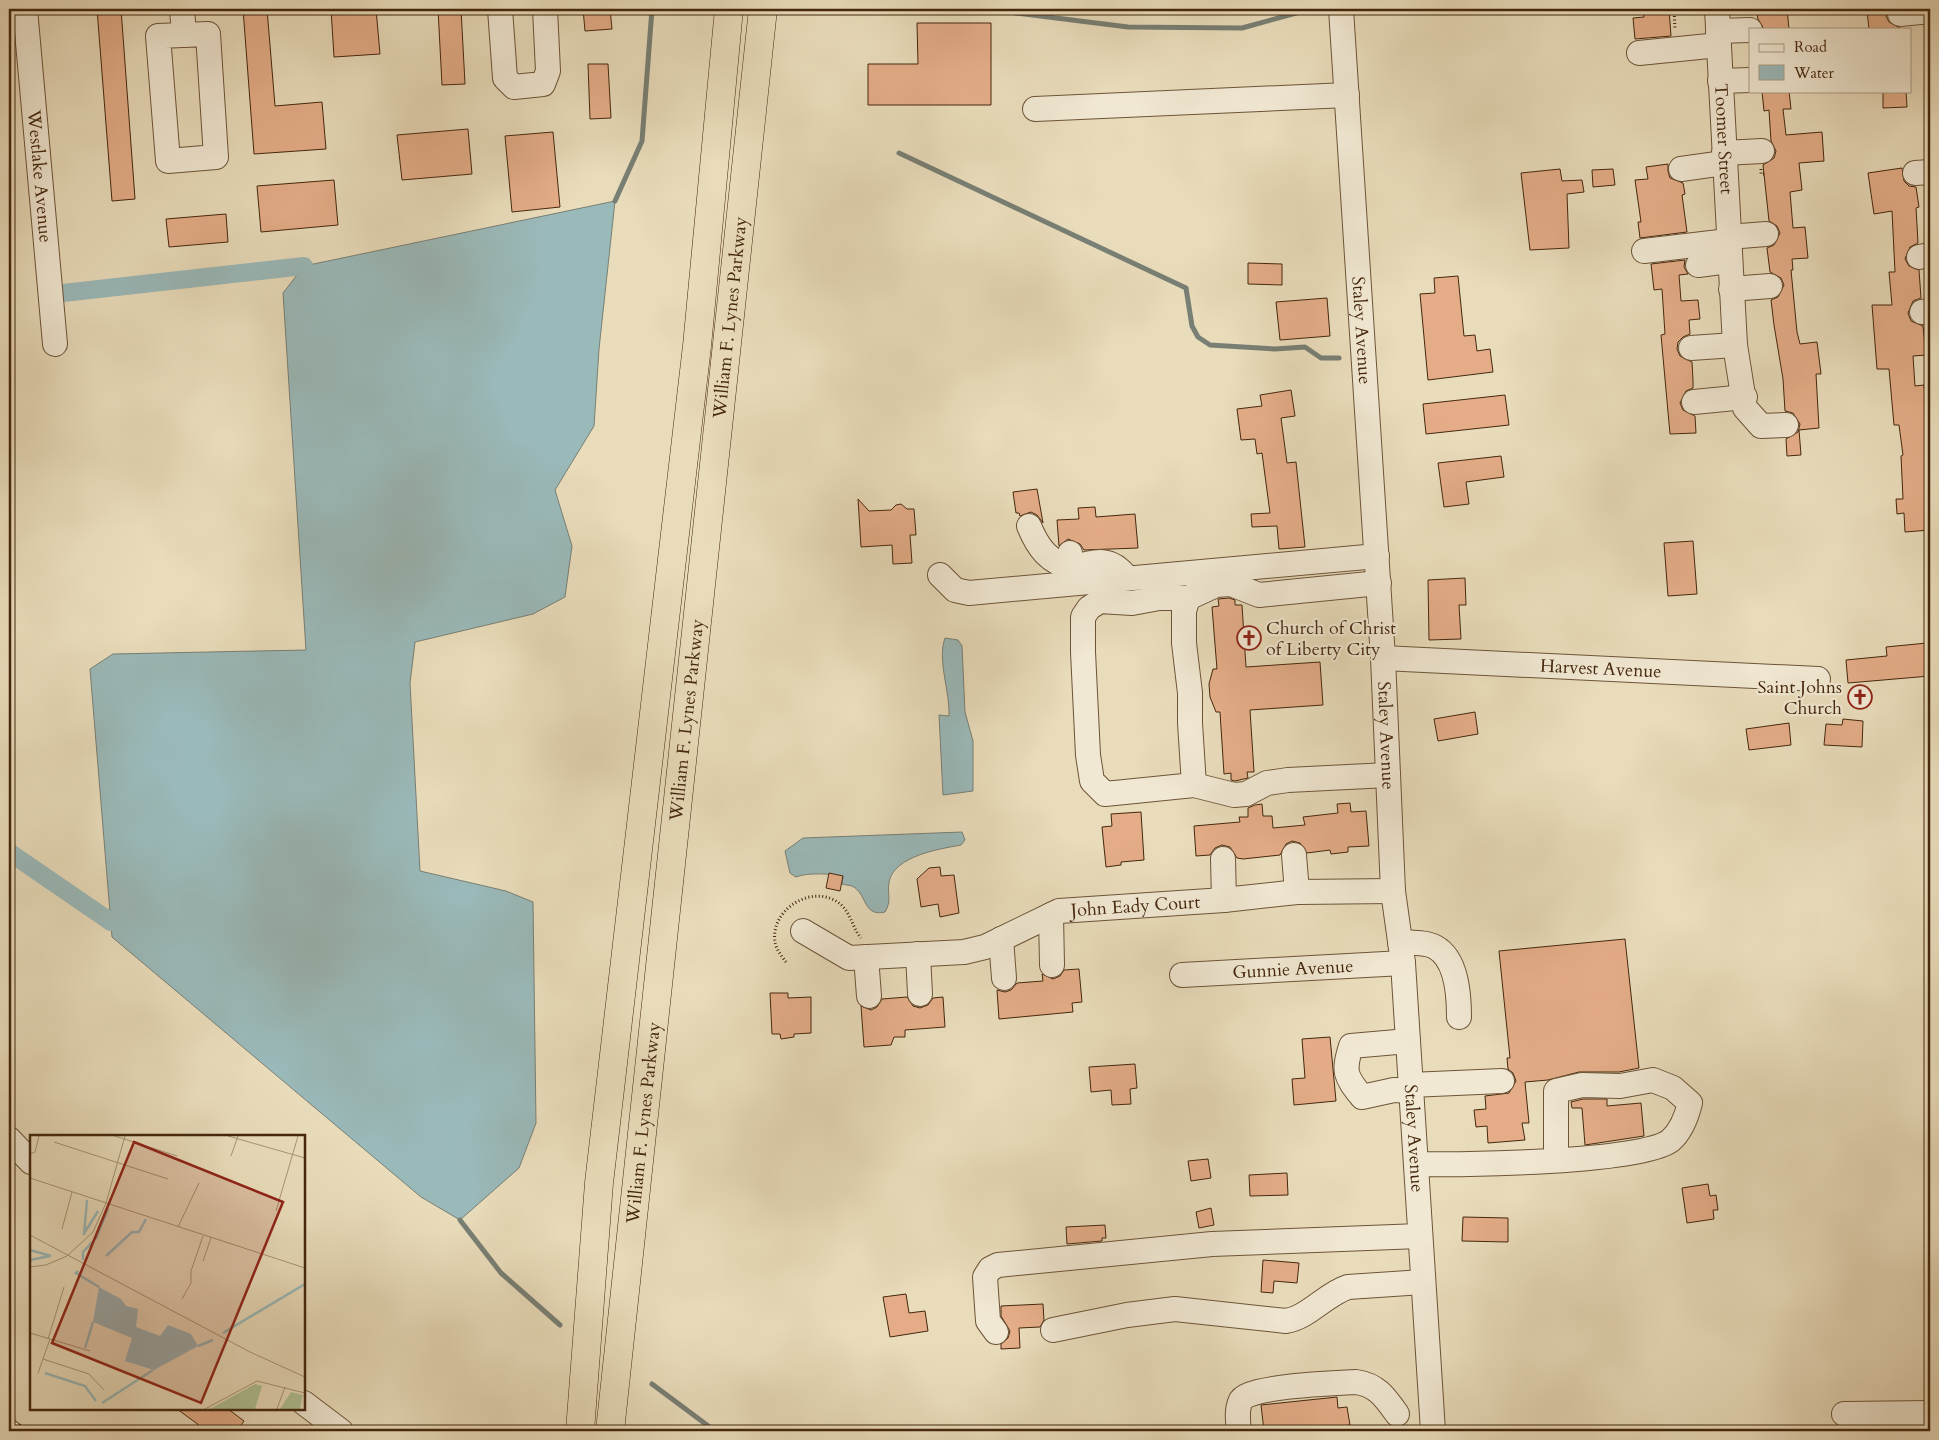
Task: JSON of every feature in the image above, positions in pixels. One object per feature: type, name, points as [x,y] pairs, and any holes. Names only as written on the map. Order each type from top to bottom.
[{"type":"highway","name":"William F. Lynes Parkway","points":[[580,1431],[599,1183],[697,346],[729,9]]},
{"type":"highway","name":"William F. Lynes Parkway","points":[[610,1431],[763,9]]},
{"type":"street","name":"Westlake Avenue","points":[[25,9],[54,344]]},
{"type":"street","points":[[182,9],[184,35]]},
{"type":"street","points":[[500,9],[505,78],[514,86],[543,84],[548,71],[545,9]]},
{"type":"street","name":"Staley Avenue","points":[[1341,9],[1377,556],[1393,891],[1402,953],[1432,1421]]},
{"type":"street","points":[[1900,14],[1930,10]]},
{"type":"street","points":[[1639,54],[1718,28],[1749,30]]},
{"type":"street","name":"Toomer Street","points":[[1718,28],[1735,345],[1745,402]]},
{"type":"street","points":[[208,34],[216,157],[168,161],[158,36],[184,35],[208,34]]},
{"type":"street","points":[[1720,81],[1749,80]]},
{"type":"street","points":[[1035,109],[1347,95]]},
{"type":"street","points":[[1681,169],[1762,146]]},
{"type":"street","points":[[1698,265],[1729,259],[1766,234]]},
{"type":"street","points":[[1644,251],[1729,259],[1770,286]]},
{"type":"street","points":[[1691,348],[1735,345]]},
{"type":"street","points":[[1694,402],[1745,402],[1761,426],[1786,426]]},
{"type":"street","points":[[1029,526],[1036,544],[1058,565],[1127,578],[1377,556]]},
{"type":"street","points":[[940,574],[955,590],[969,592],[1072,568]]},
{"type":"street","points":[[1378,584],[1259,595],[1231,584],[1216,585],[1188,598],[1159,598],[1132,603],[1100,601],[1089,608],[1083,617],[1082,652],[1092,781],[1105,794],[1194,785],[1234,795],[1246,794],[1267,783],[1288,780],[1388,775]]},
{"type":"street","points":[[1188,598],[1184,611],[1184,643],[1190,694],[1194,785]]},
{"type":"street","name":"Harvest Avenue","points":[[1383,658],[1818,679]]},
{"type":"street","points":[[1294,855],[1297,892]]},
{"type":"street","points":[[1223,860],[1224,900]]},
{"type":"street","name":"John Eady Court","points":[[803,931],[849,958],[964,952],[985,947],[1059,911],[1224,900],[1297,892],[1393,891]]},
{"type":"street","points":[[1050,915],[1052,965]]},
{"type":"street","points":[[1001,939],[1004,978]]},
{"type":"street","name":"Gunnie Avenue","points":[[1182,975],[1402,953],[1434,946],[1445,955],[1453,969],[1459,1017]]},
{"type":"street","points":[[918,954],[920,994]]},
{"type":"street","points":[[866,957],[869,996]]},
{"type":"street","points":[[1408,1041],[1351,1046],[1345,1066],[1350,1082],[1362,1097],[1411,1088],[1502,1081]]},
{"type":"street","points":[[1416,1164],[1475,1165],[1624,1154],[1652,1149],[1671,1140],[1686,1117],[1690,1103],[1673,1088],[1653,1080],[1620,1086],[1582,1085],[1556,1091],[1556,1159]]},
{"type":"street","points":[[9,1139],[30,1161]]},
{"type":"street","points":[[996,1332],[988,1321],[985,1277],[990,1269],[998,1265],[1212,1244],[1420,1236]]},
{"type":"street","points":[[1052,1330],[1127,1315],[1175,1309],[1286,1320],[1295,1318],[1339,1290],[1348,1287],[1362,1284],[1423,1282]]},
{"type":"street","points":[[1239,1431],[1237,1412],[1247,1394],[1263,1390],[1356,1382],[1368,1384],[1382,1393],[1393,1423],[1432,1421]]},
{"type":"street","points":[[305,1404],[341,1431]]},
{"type":"street","points":[[1844,1414],[1930,1413]]},
{"type":"water","points":[[615,201],[599,349],[594,426],[555,490],[572,546],[565,597],[533,614],[415,642],[410,683],[420,871],[506,891],[533,902],[536,1123],[519,1168],[460,1220],[421,1197],[112,937],[90,669],[113,654],[306,650],[283,293],[304,266]]},
{"type":"water","points":[[945,638],[958,640],[962,646],[965,712],[973,741],[973,791],[943,795],[939,715],[949,716],[942,656]]},
{"type":"water","points":[[962,832],[965,840],[961,845],[919,855],[899,866],[889,882],[887,908],[885,912],[878,913],[869,909],[854,887],[842,884],[843,876],[813,874],[796,877],[790,873],[785,851],[803,838]]},
{"type":"building","points":[[97,9],[121,9],[135,199],[112,201]]},
{"type":"building","points":[[243,9],[267,9],[275,106],[322,102],[326,149],[254,154]]},
{"type":"building","points":[[331,9],[376,9],[380,54],[334,57]]},
{"type":"building","points":[[438,9],[461,9],[465,84],[442,85]]},
{"type":"building","points":[[583,9],[610,9],[612,29],[585,31]]},
{"type":"building","points":[[1643,9],[1669,9],[1671,36],[1635,39],[1633,18],[1644,17]]},
{"type":"building","points":[[1756,9],[1787,9],[1789,28],[1763,28],[1758,19]]},
{"type":"building","points":[[1887,9],[1886,16],[1889,22],[1900,28],[1869,28],[1867,11]]},
{"type":"building","points":[[917,23],[991,23],[991,105],[868,105],[868,64],[918,64]]},
{"type":"building","points":[[588,64],[608,64],[611,118],[590,119]]},
{"type":"building","points":[[1762,92],[1789,92],[1791,109],[1783,109],[1786,135],[1822,132],[1824,161],[1799,163],[1802,190],[1790,192],[1793,228],[1805,227],[1808,258],[1792,259],[1793,270],[1791,270],[1797,332],[1800,344],[1817,342],[1821,374],[1816,374],[1819,428],[1799,430],[1801,455],[1787,456],[1786,439],[1798,432],[1800,424],[1793,413],[1785,411],[1783,379],[1771,300],[1778,297],[1784,285],[1781,278],[1770,272],[1767,248],[1774,245],[1780,233],[1777,226],[1769,221],[1763,165],[1774,158],[1776,151],[1771,141],[1769,110],[1764,111]]},
{"type":"building","points":[[1883,92],[1906,92],[1907,107],[1883,108]]},
{"type":"building","points":[[468,129],[472,174],[402,180],[397,135]]},
{"type":"building","points":[[553,132],[560,207],[512,212],[505,136]]},
{"type":"building","points":[[1668,164],[1670,178],[1683,183],[1685,194],[1682,195],[1687,232],[1640,238],[1638,222],[1641,222],[1635,180],[1648,179],[1646,167]]},
{"type":"building","points":[[1902,168],[1904,181],[1909,186],[1916,187],[1919,207],[1916,208],[1918,243],[1910,247],[1905,259],[1909,266],[1919,270],[1921,298],[1913,301],[1908,313],[1911,321],[1923,326],[1926,355],[1913,356],[1915,386],[1924,385],[1930,451],[1930,530],[1905,532],[1904,513],[1897,514],[1896,499],[1903,499],[1901,456],[1903,455],[1899,425],[1894,425],[1889,369],[1877,369],[1872,305],[1892,305],[1889,272],[1895,272],[1892,211],[1874,214],[1868,173]]},
{"type":"building","points":[[1560,169],[1562,181],[1582,180],[1584,192],[1567,194],[1569,248],[1530,250],[1521,173]]},
{"type":"building","points":[[1613,169],[1615,185],[1593,187],[1592,170]]},
{"type":"building","points":[[334,180],[338,225],[261,232],[257,186]]},
{"type":"building","points":[[226,214],[228,242],[169,247],[166,219]]},
{"type":"building","points":[[1685,260],[1684,267],[1688,274],[1679,275],[1681,301],[1698,300],[1700,319],[1689,320],[1690,334],[1678,342],[1677,349],[1680,356],[1692,362],[1693,380],[1693,388],[1686,391],[1680,403],[1683,410],[1695,416],[1696,433],[1670,434],[1661,335],[1665,334],[1662,289],[1654,290],[1651,264]]},
{"type":"building","points":[[1248,263],[1282,264],[1282,285],[1248,284]]},
{"type":"building","points":[[1458,276],[1464,336],[1475,335],[1477,351],[1490,349],[1493,372],[1428,380],[1420,294],[1435,293],[1434,278]]},
{"type":"building","points":[[1327,298],[1330,336],[1280,340],[1276,302]]},
{"type":"building","points":[[1291,390],[1295,416],[1281,418],[1287,463],[1296,462],[1305,547],[1279,549],[1277,526],[1252,527],[1251,514],[1270,513],[1262,453],[1257,454],[1255,439],[1241,440],[1237,409],[1262,406],[1260,395]]},
{"type":"building","points":[[1505,395],[1509,425],[1426,434],[1423,404]]},
{"type":"building","points":[[1501,456],[1504,477],[1466,482],[1469,504],[1444,507],[1438,463]]},
{"type":"building","points":[[1037,489],[1043,523],[1037,515],[1031,512],[1020,516],[1019,513],[1016,513],[1013,492]]},
{"type":"building","points":[[858,499],[869,511],[891,510],[896,505],[901,504],[907,509],[914,509],[916,535],[910,535],[912,563],[893,564],[892,545],[861,547]]},
{"type":"building","points":[[1095,507],[1096,517],[1135,514],[1138,548],[1084,550],[1080,544],[1068,539],[1059,546],[1057,520],[1079,519],[1078,508]]},
{"type":"building","points":[[1693,541],[1697,594],[1668,596],[1664,543]]},
{"type":"building","points":[[1465,578],[1466,605],[1459,605],[1461,639],[1429,640],[1428,580]]},
{"type":"building","points":[[1229,598],[1235,600],[1235,605],[1242,605],[1246,667],[1320,662],[1323,705],[1250,710],[1254,772],[1247,772],[1248,778],[1235,781],[1231,780],[1231,773],[1224,774],[1220,712],[1216,712],[1210,697],[1209,684],[1213,669],[1217,669],[1212,607],[1219,606],[1218,599]]},
{"type":"building","points":[[1927,643],[1930,676],[1848,683],[1846,660],[1887,656],[1886,647]]},
{"type":"building","points":[[1475,712],[1478,734],[1438,741],[1434,719]]},
{"type":"building","points":[[1843,719],[1863,721],[1862,747],[1824,745],[1826,724],[1842,725]]},
{"type":"building","points":[[1789,723],[1791,745],[1749,750],[1746,729]]},
{"type":"building","points":[[1350,803],[1351,812],[1366,811],[1369,846],[1348,847],[1348,852],[1331,854],[1330,850],[1307,853],[1300,843],[1292,841],[1286,844],[1280,855],[1243,859],[1237,858],[1230,847],[1222,845],[1215,848],[1210,855],[1196,856],[1194,826],[1240,822],[1239,817],[1248,817],[1248,808],[1255,805],[1262,804],[1263,816],[1272,816],[1273,828],[1305,825],[1303,817],[1338,813],[1337,804]]},
{"type":"building","points":[[1141,812],[1144,860],[1121,862],[1121,865],[1106,867],[1102,827],[1112,826],[1111,814]]},
{"type":"building","points":[[940,867],[941,876],[954,875],[959,913],[940,917],[938,904],[921,907],[917,879],[929,868]]},
{"type":"building","points":[[829,873],[843,876],[840,891],[826,888]]},
{"type":"building","points":[[1625,939],[1639,1068],[1619,1072],[1579,1072],[1548,1080],[1525,1082],[1529,1123],[1522,1123],[1525,1140],[1488,1143],[1487,1126],[1476,1127],[1474,1110],[1486,1109],[1485,1096],[1509,1093],[1516,1081],[1513,1073],[1508,1069],[1507,1058],[1510,1058],[1499,951]]},
{"type":"building","points":[[1079,969],[1082,1002],[1072,1003],[1073,1012],[999,1019],[997,990],[1005,992],[1011,990],[1017,983],[1043,981],[1042,974],[1053,979],[1060,976],[1064,970]]},
{"type":"building","points":[[770,993],[788,993],[788,998],[811,997],[811,1033],[794,1034],[794,1037],[781,1039],[780,1034],[772,1034]]},
{"type":"building","points":[[907,997],[913,1006],[920,1008],[928,1005],[933,998],[943,997],[945,1027],[905,1030],[905,1037],[894,1037],[891,1045],[864,1047],[861,1006],[871,1010],[877,1007],[882,999]]},
{"type":"building","points":[[1330,1037],[1336,1101],[1294,1105],[1292,1079],[1305,1078],[1302,1039]]},
{"type":"building","points":[[1135,1064],[1137,1088],[1130,1089],[1131,1104],[1112,1105],[1111,1090],[1091,1092],[1089,1067]]},
{"type":"building","points":[[1583,1099],[1607,1099],[1607,1106],[1641,1103],[1644,1136],[1585,1145],[1582,1108],[1572,1108],[1571,1102]]},
{"type":"building","points":[[1208,1159],[1211,1178],[1191,1181],[1188,1161]]},
{"type":"building","points":[[1287,1173],[1288,1195],[1250,1196],[1249,1175]]},
{"type":"building","points":[[1708,1184],[1710,1196],[1716,1195],[1718,1210],[1713,1210],[1714,1219],[1687,1223],[1682,1188]]},
{"type":"building","points":[[1211,1208],[1214,1225],[1199,1228],[1196,1212]]},
{"type":"building","points":[[1463,1217],[1508,1218],[1508,1242],[1462,1241]]},
{"type":"building","points":[[1105,1225],[1106,1238],[1102,1238],[1102,1241],[1067,1244],[1066,1227]]},
{"type":"building","points":[[1263,1260],[1299,1263],[1297,1283],[1274,1281],[1273,1293],[1261,1292]]},
{"type":"building","points":[[906,1294],[909,1313],[925,1311],[928,1331],[890,1337],[883,1297]]},
{"type":"building","points":[[1043,1304],[1044,1320],[1040,1327],[1019,1328],[1020,1348],[1001,1349],[1001,1344],[1008,1338],[1010,1331],[1001,1316],[1001,1306]]},
{"type":"building","points":[[1337,1397],[1338,1408],[1347,1407],[1350,1425],[1340,1426],[1340,1431],[1264,1431],[1261,1405]]},
{"type":"building","points":[[178,1410],[229,1410],[244,1421],[237,1431],[207,1431]]},
{"type":"waterway","points":[[615,201],[642,141],[652,9]]},
{"type":"waterway","points":[[1002,9],[1016,13],[1128,27],[1242,28],[1300,12]]},
{"type":"waterway","points":[[899,153],[1186,288],[1192,326],[1198,337],[1210,345],[1275,349],[1305,347],[1321,358],[1339,358]]},
{"type":"waterway","points":[[63,293],[304,266]]},
{"type":"waterway","points":[[9,852],[111,922]]},
{"type":"waterway","points":[[460,1220],[501,1273],[560,1325]]},
{"type":"waterway","points":[[652,1384],[715,1431]]},
{"type":"railway","points":[[9,1419],[25,1431]]},
{"type":"place","name":"Church of Christ of Liberty City","points":[[1249,638]]},
{"type":"place","name":"Saint Johns Church","points":[[1860,697]]}]
